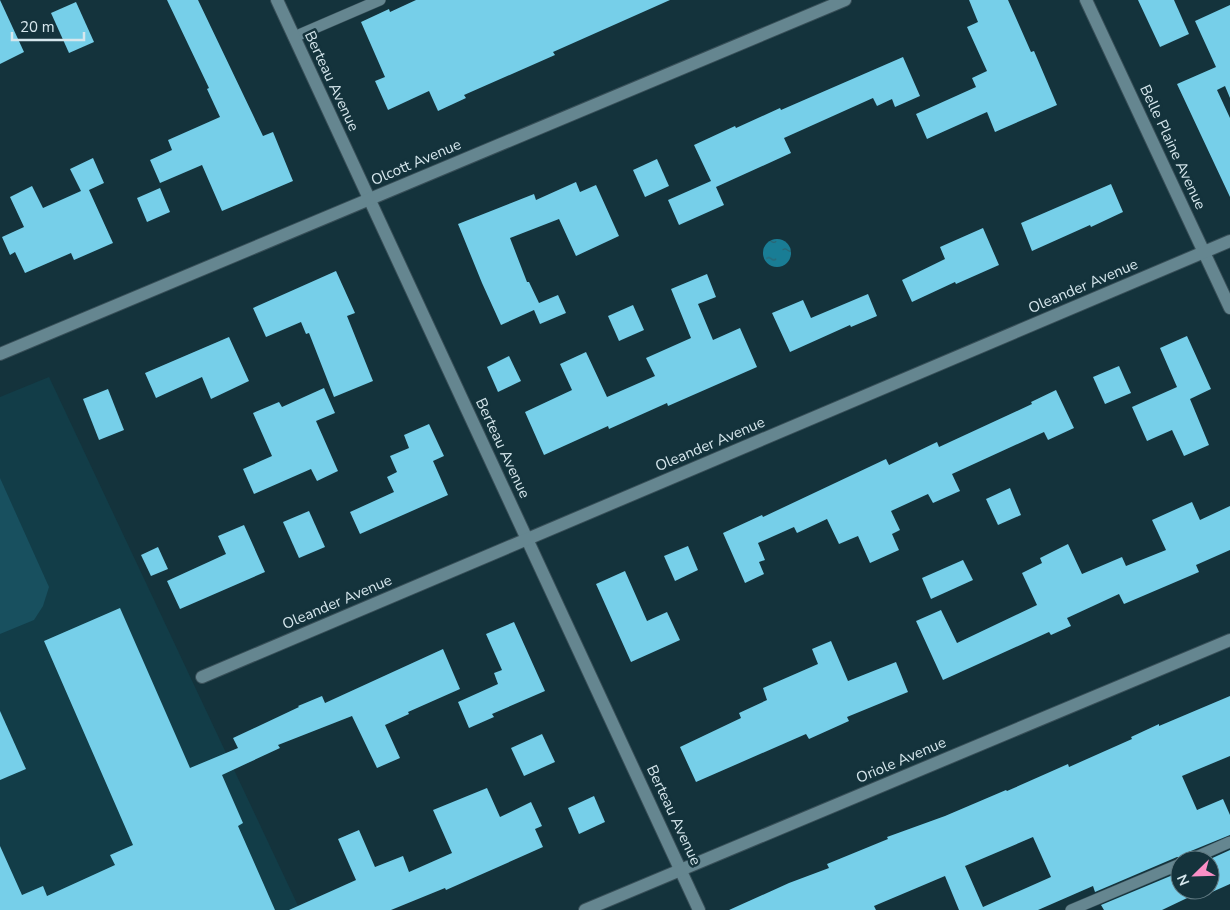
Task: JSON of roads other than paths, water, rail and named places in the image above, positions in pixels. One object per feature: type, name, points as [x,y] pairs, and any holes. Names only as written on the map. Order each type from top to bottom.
[{"type":"street","name":"Berteau Avenue","points":[[277,0],[700,910]]},
{"type":"street","name":"Olcott Avenue","points":[[0,354],[845,0]]},
{"type":"street","name":"Belle Plaine Avenue","points":[[1086,0],[1230,308]]},
{"type":"street","name":"Oleander Avenue","points":[[202,677],[1230,241]]},
{"type":"street","name":"Oriole Avenue","points":[[585,910],[1230,640]]},
{"type":"lane","points":[[294,36],[380,0]]},
{"type":"lane","points":[[1212,850],[1230,842]]},
{"type":"lane","points":[[1071,910],[1170,868]]},
{"type":"water","points":[[777,239],[787,243],[791,253],[787,263],[777,267],[767,263],[763,253],[767,243]]}]
